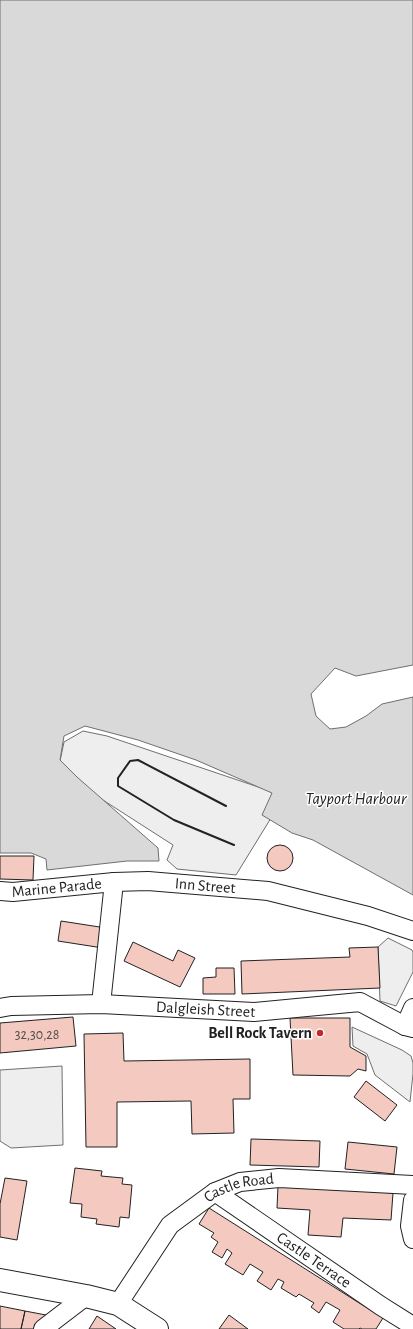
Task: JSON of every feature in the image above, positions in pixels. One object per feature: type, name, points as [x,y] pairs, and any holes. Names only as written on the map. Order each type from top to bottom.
[{"type":"main road","points":[[0,1280],[86,1296],[118,1304],[156,1329]]},
{"type":"street","name":"Inn Street","points":[[114,882],[148,881],[268,891],[368,916],[413,931]]},
{"type":"street","name":"Marine Parade","points":[[0,891],[13,892],[114,882]]},
{"type":"street","points":[[101,1004],[114,882]]},
{"type":"street","name":"Dalgleish Street","points":[[0,1008],[11,1006],[101,1004],[254,1012],[360,1002],[409,1027]]},
{"type":"street","points":[[409,1027],[413,1008]]},
{"type":"street","name":"Castle Road","points":[[118,1304],[170,1225],[215,1192],[240,1182],[279,1178],[413,1185]]},
{"type":"street","name":"Castle Terrace","points":[[215,1192],[404,1325]]},
{"type":"street","points":[[413,1200],[410,1226],[413,1239]]},
{"type":"street","points":[[43,1329],[86,1296]]},
{"type":"shaded area","points":[[83,731],[107,736],[282,795],[271,818],[236,875],[177,869],[167,860],[173,845],[64,775],[60,761],[64,742]]},
{"type":"shaded area","points":[[388,938],[412,950],[413,952],[413,972],[396,1006],[380,1001],[378,947]]},
{"type":"shaded area","points":[[352,1027],[402,1050],[411,1056],[413,1063],[413,1074],[410,1102],[375,1075],[367,1054],[353,1046]]},
{"type":"shaded area","points":[[62,1066],[63,1145],[11,1148],[0,1141],[0,1070]]},
{"type":"water","name":"Tayport Harbour","points":[[0,0],[413,0],[413,665],[356,676],[335,668],[311,694],[316,716],[330,729],[346,727],[366,716],[382,704],[413,697],[413,895],[313,840],[292,833],[262,815],[272,793],[196,760],[138,740],[85,726],[64,736],[60,760],[77,777],[158,848],[159,861],[127,861],[47,870],[46,859],[31,853],[0,853]]},
{"type":"building","points":[[280,845],[289,849],[293,858],[289,867],[280,871],[271,867],[267,858],[271,849]]},
{"type":"building","points":[[0,856],[34,856],[33,880],[0,879]]},
{"type":"building","points":[[61,921],[106,928],[103,948],[58,941]]},
{"type":"building","points":[[133,942],[173,961],[178,950],[195,958],[180,987],[124,961]]},
{"type":"building","points":[[378,947],[380,988],[242,994],[241,961],[350,957],[349,948]]},
{"type":"building","points":[[216,968],[234,968],[235,994],[203,994],[203,978],[216,977]]},
{"type":"building","points":[[73,1017],[76,1046],[0,1053],[0,1023]]},
{"type":"building","name":"Bell Rock Tavern","points":[[290,1018],[350,1018],[350,1047],[366,1056],[366,1071],[358,1069],[350,1076],[293,1075]]},
{"type":"building","points":[[123,1033],[124,1061],[250,1059],[250,1099],[233,1099],[234,1133],[192,1134],[191,1101],[117,1102],[117,1147],[86,1147],[84,1034]]},
{"type":"building","points":[[366,1081],[397,1105],[385,1121],[354,1097]]},
{"type":"building","points":[[251,1139],[320,1141],[319,1167],[250,1165]]},
{"type":"building","points":[[348,1142],[397,1147],[394,1174],[345,1169]]},
{"type":"building","points":[[75,1168],[102,1171],[101,1176],[123,1178],[122,1184],[132,1185],[129,1218],[120,1217],[119,1227],[96,1224],[97,1219],[81,1217],[82,1204],[70,1203]]},
{"type":"building","points":[[5,1178],[27,1181],[17,1240],[0,1237],[0,1204]]},
{"type":"building","points":[[278,1186],[393,1193],[391,1220],[343,1218],[341,1237],[308,1235],[310,1210],[277,1208]]},
{"type":"building","points":[[209,1208],[383,1318],[376,1329],[344,1329],[333,1322],[340,1310],[326,1302],[319,1313],[311,1307],[314,1303],[299,1294],[296,1297],[281,1288],[284,1282],[278,1279],[271,1290],[257,1281],[263,1272],[250,1264],[243,1275],[225,1264],[232,1253],[227,1249],[222,1258],[212,1252],[218,1242],[211,1237],[214,1233],[199,1224]]},
{"type":"building","points":[[0,1306],[25,1311],[21,1329],[0,1329]]},
{"type":"building","points":[[25,1311],[46,1315],[45,1323],[36,1329],[21,1329]]},
{"type":"building","points":[[229,1315],[248,1329],[219,1329]]},
{"type":"building","points":[[97,1316],[116,1329],[89,1329]]},
{"type":"wall","points":[[226,806],[138,760],[130,761],[118,778],[118,786],[174,820],[234,845]]},
{"type":"place","name":"Bell Rock Tavern","points":[[320,1033]]}]
